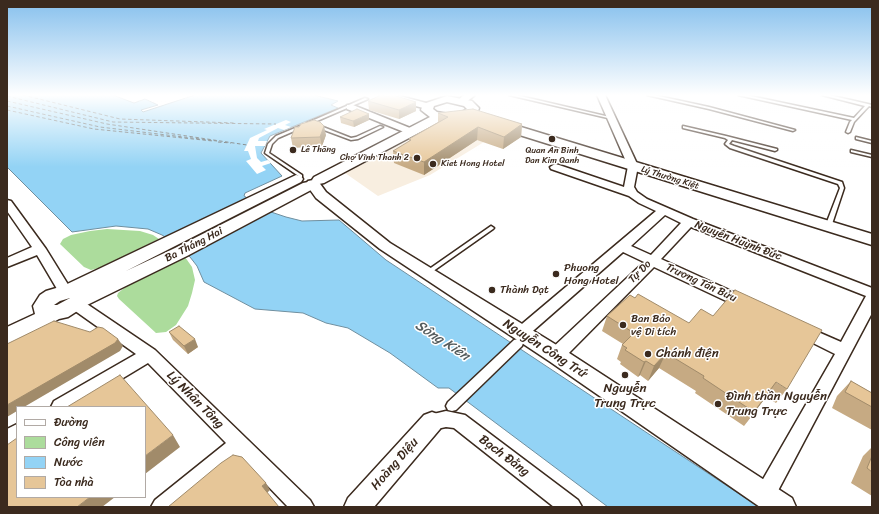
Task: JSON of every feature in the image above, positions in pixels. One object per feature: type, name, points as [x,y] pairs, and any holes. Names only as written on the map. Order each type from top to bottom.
[{"type":"main road","name":"Ba Tháng Hai","points":[[48,310],[62,312],[72,297],[408,130],[421,119]]},
{"type":"main road","name":"Lý Thường Kiệt","points":[[484,119],[872,240]]},
{"type":"main road","points":[[7,323],[48,310]]},
{"type":"main road","points":[[7,337],[48,310]]},
{"type":"street","points":[[380,119],[408,130]]},
{"type":"street","points":[[612,119],[633,166],[629,187],[633,194]]},
{"type":"street","name":"Nguyễn Huỳnh Đức","points":[[555,167],[633,194],[663,211],[689,222],[872,293]]},
{"type":"street","name":"Nguyễn Công Trứ","points":[[303,182],[385,246],[427,273],[520,338],[556,355],[783,507]]},
{"type":"street","name":"Lý Nhân Tông","points":[[7,203],[72,297],[149,354],[303,507]]},
{"type":"street","points":[[452,406],[520,338],[621,246],[663,211]]},
{"type":"street","name":"Tự Do","points":[[556,355],[689,222]]},
{"type":"street","name":"Trương Tấn Bửu","points":[[621,246],[760,311]]},
{"type":"street","points":[[7,263],[40,249]]},
{"type":"street","points":[[765,495],[845,351],[872,298]]},
{"type":"street","points":[[788,324],[845,351]]},
{"type":"street","points":[[62,406],[149,354]]},
{"type":"street","name":"Bạch Đằng","points":[[432,422],[446,419],[458,421],[570,507]]},
{"type":"street","name":"Hoàng Diệu","points":[[357,507],[432,422]]},
{"type":"street","points":[[7,439],[16,434]]},
{"type":"street","points":[[162,507],[239,444]]},
{"type":"lane","name":"Nguyễn Công Trứ","points":[[303,182],[267,153],[270,144],[277,137],[319,119]]},
{"type":"lane","points":[[751,119],[794,130]]},
{"type":"lane","points":[[848,132],[855,119]]},
{"type":"lane","points":[[308,123],[350,139],[357,138],[382,127]]},
{"type":"lane","points":[[684,127],[743,140],[775,150]]},
{"type":"lane","points":[[730,138],[727,144],[732,147],[840,183],[842,188],[828,227]]},
{"type":"lane","points":[[857,138],[872,142]]},
{"type":"lane","points":[[853,151],[872,156]]},
{"type":"lane","points":[[427,273],[491,228]]},
{"type":"shaded area","name":"Chợ Vĩnh Thanh 2","points":[[438,125],[484,142],[430,175],[378,196],[345,173]]},
{"type":"green space","points":[[107,229],[140,231],[153,235],[159,239],[99,268],[91,270],[84,267],[60,244],[63,239],[71,235]]},
{"type":"green space","points":[[185,257],[192,267],[195,280],[188,306],[176,325],[166,332],[156,333],[119,299],[117,296],[118,293],[128,285]]},
{"type":"water","name":"Sông Kiên","points":[[7,119],[311,119],[270,136],[261,153],[282,176],[245,193],[244,196],[271,212],[286,217],[302,221],[339,220],[386,260],[759,507],[608,507],[449,388],[438,388],[390,353],[348,328],[326,323],[303,313],[255,309],[204,282],[197,266],[190,257],[176,244],[162,235],[148,229],[116,226],[72,232],[7,167]]},
{"type":"pier","points":[[286,120],[291,122],[285,125],[291,127],[284,130],[278,128],[259,138],[258,141],[267,141],[265,146],[255,146],[257,158],[261,162],[268,160],[271,163],[262,166],[266,170],[257,174],[246,161],[251,159],[248,151],[244,151],[250,138],[267,130],[264,129]]},
{"type":"building","points":[[346,119],[358,119],[353,121]]},
{"type":"building","points":[[444,119],[506,119],[522,124],[504,137],[478,127],[424,162],[393,151],[411,140],[409,139]]},
{"type":"building","points":[[314,120],[320,122],[324,126],[320,137],[291,138],[295,127],[299,127],[301,124]]},
{"type":"building","points":[[735,290],[822,330],[787,389],[776,382],[754,412],[703,378],[704,376],[666,353],[654,366],[646,361],[644,362],[625,350],[627,348],[622,345],[634,333],[607,316],[630,295],[635,298],[638,294],[689,323],[701,309],[713,316]]},
{"type":"building","points":[[54,321],[90,332],[98,327],[103,328],[118,339],[115,343],[7,405],[7,344]]},
{"type":"building","points":[[179,326],[195,339],[184,346],[169,332]]},
{"type":"building","points":[[120,375],[173,435],[146,455],[146,406],[69,406]]},
{"type":"building","points":[[851,381],[872,393],[872,407],[845,392]]},
{"type":"building","points":[[16,439],[16,498],[89,498],[77,507],[7,507],[7,445]]},
{"type":"building","points":[[233,455],[242,457],[266,483],[262,486],[279,507],[168,507],[221,463]]},
{"type":"building","points":[[872,456],[872,472],[867,468]]},
{"type":"ferry route","points":[[48,119],[94,129],[213,141]]},
{"type":"ferry route","points":[[65,119],[100,127],[217,141]]},
{"type":"ferry route","points":[[85,119],[107,124],[247,145]]},
{"type":"ferry route","points":[[101,119],[113,122],[276,124]]},
{"type":"ferry route","points":[[120,119],[235,123]]},
{"type":"ferry route","points":[[218,142],[231,143]]},
{"type":"place","name":"Quan An Binh Dan Kim Qanh","points":[[552,139]]},
{"type":"place","name":"Lê Thāng","points":[[293,150]]},
{"type":"place","name":"Chợ Vĩnh Thanh 2","points":[[417,158]]},
{"type":"place","name":"Kiet Hong Hotel","points":[[433,164]]},
{"type":"place","name":"Phuong Hong Hotel","points":[[556,274]]},
{"type":"place","name":"Thành Dạt","points":[[492,290]]},
{"type":"place","name":"Ban Bảo vệ Di tích","points":[[623,325]]},
{"type":"place","name":"Chánh điện","points":[[648,354]]},
{"type":"place","name":"Nguyễn Trung Trực","points":[[625,375]]},
{"type":"place","name":"Đình thần Nguyễn Trung Trực","points":[[718,404]]}]
